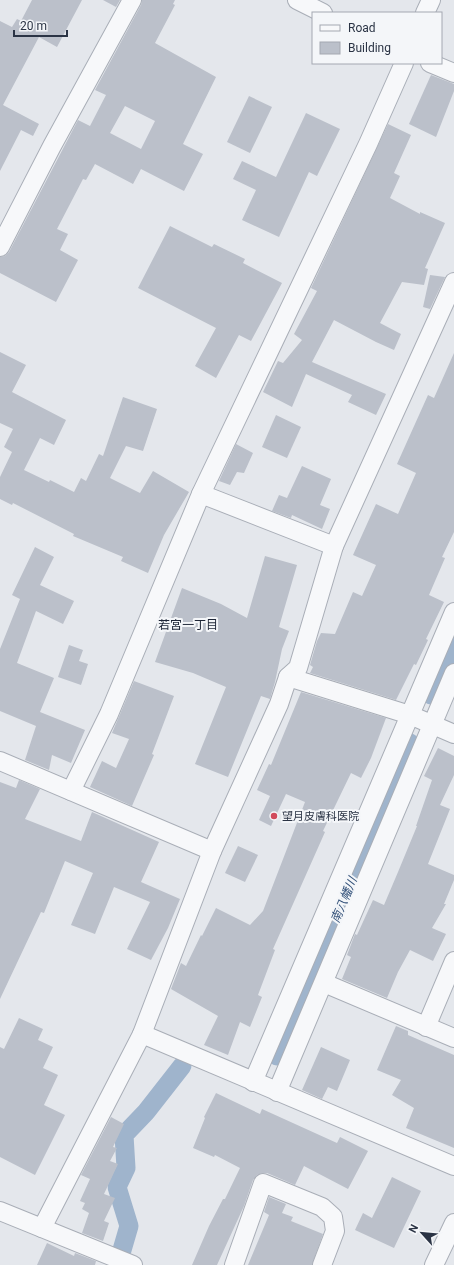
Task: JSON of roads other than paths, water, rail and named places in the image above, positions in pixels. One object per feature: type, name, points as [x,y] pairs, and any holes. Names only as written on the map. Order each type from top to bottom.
[{"type":"street","points":[[0,247],[52,146],[132,0]]},
{"type":"street","points":[[297,0],[321,12]]},
{"type":"street","points":[[425,12],[431,0]]},
{"type":"street","points":[[71,791],[109,714],[201,494],[364,151],[404,64]]},
{"type":"street","points":[[432,64],[454,73]]},
{"type":"street","points":[[42,1228],[142,1034],[212,851],[279,704],[288,677],[298,668],[334,546],[450,303],[454,282]]},
{"type":"street","points":[[201,494],[334,546]]},
{"type":"street","points":[[253,1082],[454,612]]},
{"type":"street","points":[[277,1092],[454,673]]},
{"type":"street","points":[[288,677],[410,715],[454,734]]},
{"type":"street","points":[[0,761],[212,851]]},
{"type":"street","points":[[426,1027],[454,961]]},
{"type":"street","points":[[324,983],[454,1038]]},
{"type":"street","points":[[142,1034],[454,1166]]},
{"type":"street","points":[[234,1265],[263,1183],[322,1207],[333,1217],[335,1232],[322,1265]]},
{"type":"street","points":[[0,1211],[133,1265]]},
{"type":"street","points":[[434,1265],[454,1222]]},
{"type":"waterway","name":"南八幡川","points":[[431,695],[454,640]]},
{"type":"waterway","name":"南八幡川","points":[[277,1056],[410,743]]},
{"type":"waterway","name":"南八幡川","points":[[122,1250],[129,1226],[117,1187],[126,1168],[124,1135],[146,1112],[182,1066]]},
{"type":"place","name":"望月皮膚科医院","points":[[274,816]]},
{"type":"district","name":"若宮一丁目","points":[[188,625]]}]
